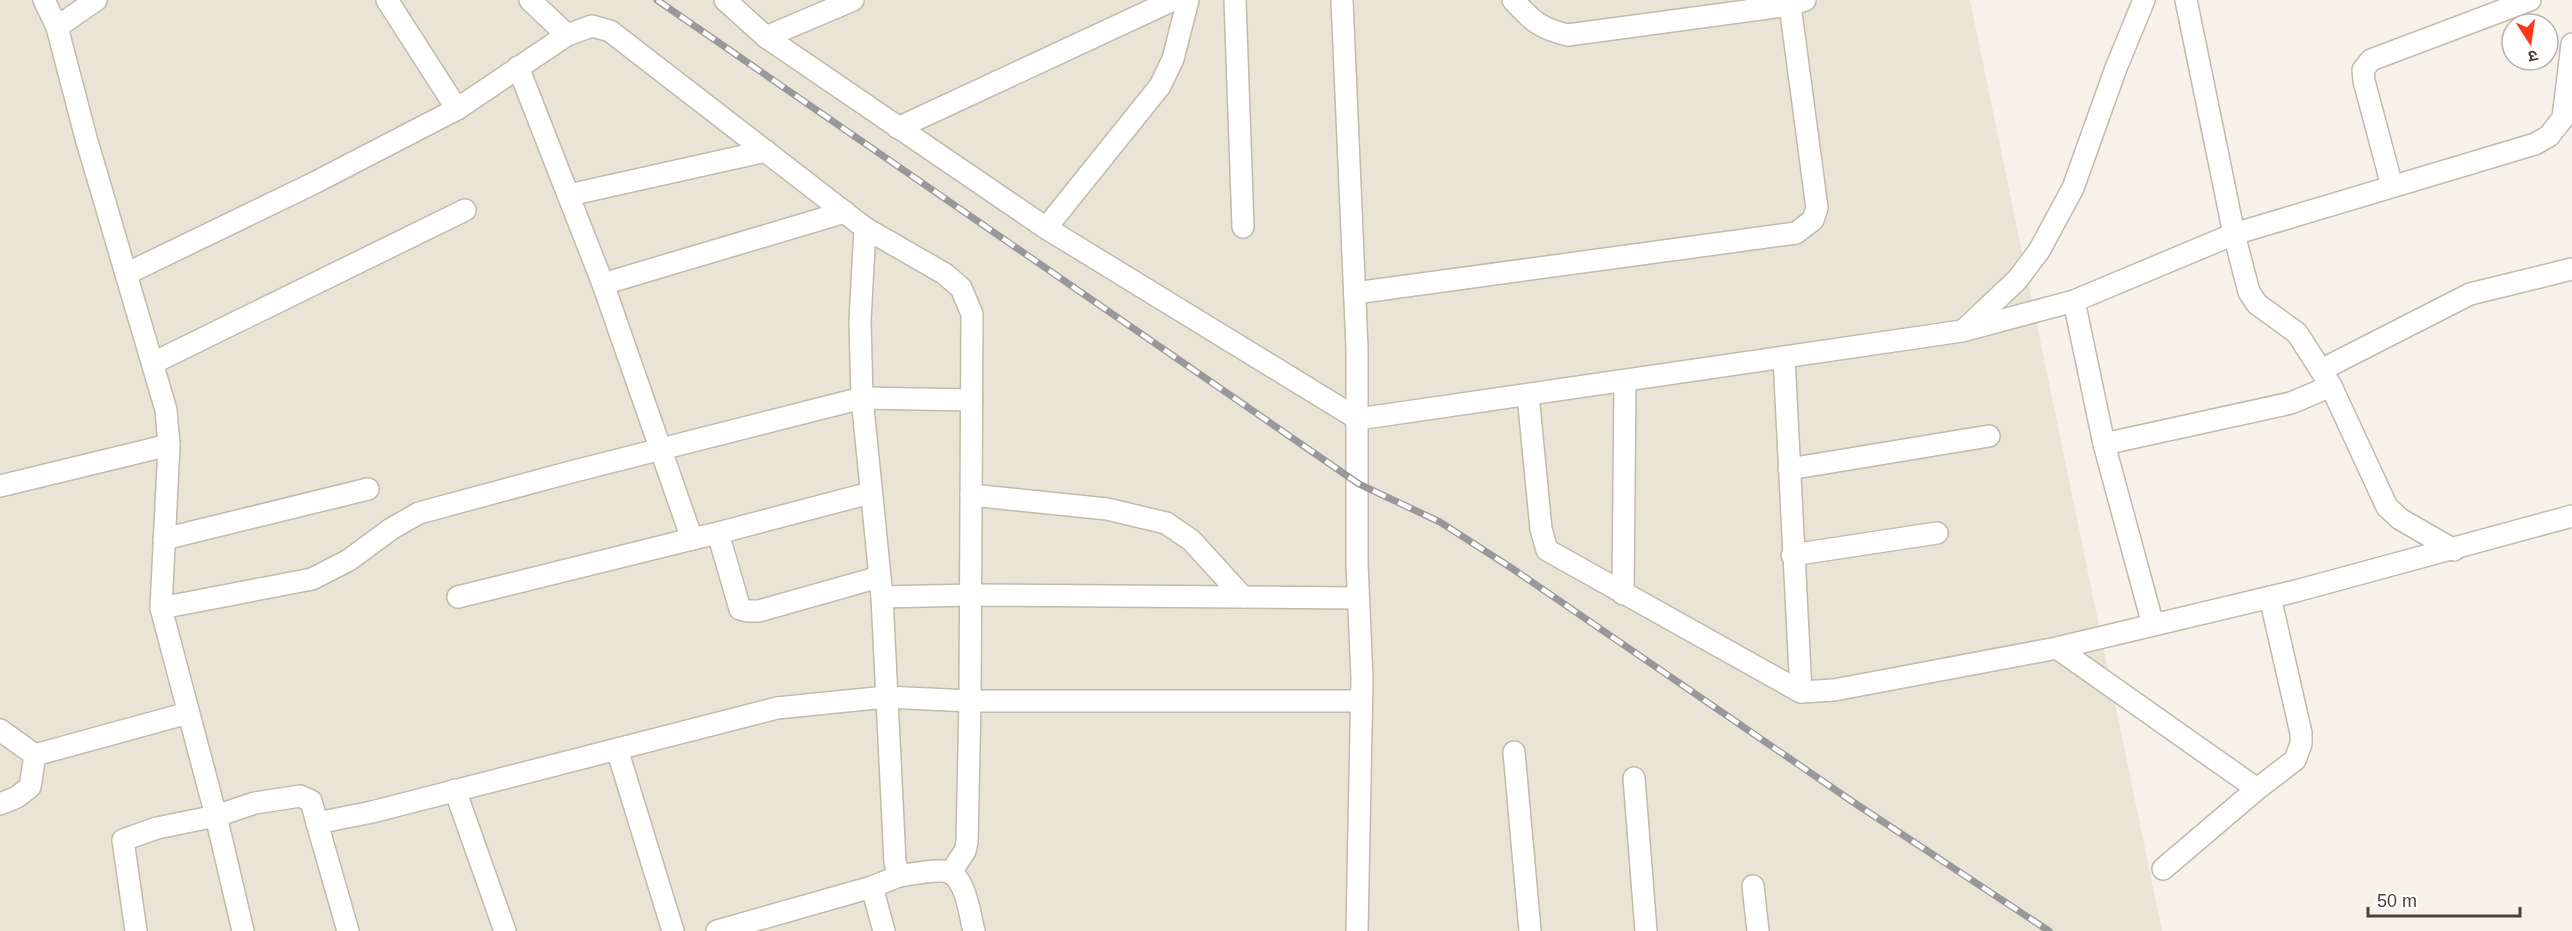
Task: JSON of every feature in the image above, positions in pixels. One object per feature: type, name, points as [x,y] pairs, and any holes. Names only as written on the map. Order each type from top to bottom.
[{"type":"street","points":[[44,0],[57,27],[86,138],[166,410],[168,445],[161,608],[216,816],[243,931]]},
{"type":"street","points":[[57,27],[96,0]]},
{"type":"street","points":[[387,0],[457,109]]},
{"type":"street","points":[[530,0],[567,35]]},
{"type":"street","points":[[725,0],[766,37],[1046,228],[1358,419],[1962,332],[2074,301],[2234,234],[2535,144],[2549,136],[2563,118],[2572,44]]},
{"type":"street","points":[[766,37],[853,0]]},
{"type":"street","points":[[898,128],[1173,0]]},
{"type":"street","points":[[1046,228],[1160,87],[1173,59],[1188,0]]},
{"type":"street","points":[[1235,0],[1243,227]]},
{"type":"street","points":[[1342,0],[1355,293],[1358,419],[1358,598],[1361,701],[1357,931]]},
{"type":"street","points":[[1355,293],[1796,233],[1813,220],[1817,208],[1797,3],[1569,35],[1551,32],[1533,23],[1513,0]]},
{"type":"street","points":[[1962,332],[2017,280],[2044,241],[2073,188],[2115,68],[2144,0]]},
{"type":"street","points":[[2186,0],[2234,234],[2250,292],[2257,304],[2297,333],[2326,378],[2387,507],[2400,519],[2454,550]]},
{"type":"street","points":[[2392,186],[2363,70],[2371,60],[2530,0]]},
{"type":"street","points":[[126,274],[314,183],[457,109],[567,35],[592,26],[610,31],[865,228],[945,274],[961,288],[972,314],[967,842],[965,852],[951,872]]},
{"type":"street","points":[[518,67],[603,284],[692,539]]},
{"type":"street","points":[[569,195],[766,151]]},
{"type":"street","points":[[153,363],[465,210]]},
{"type":"street","points":[[603,284],[845,212]]},
{"type":"street","points":[[865,228],[860,321],[862,398],[881,587],[895,862],[899,876]]},
{"type":"street","points":[[2104,444],[2291,403],[2326,378],[2470,294],[2572,269]]},
{"type":"street","points":[[2074,301],[2104,444],[2154,625]]},
{"type":"street","points":[[1784,358],[1792,555],[1801,692]]},
{"type":"street","points":[[1623,594],[1625,381]]},
{"type":"street","points":[[1528,395],[1541,529],[1547,550],[1801,692],[1834,690],[2058,648],[2454,550],[2572,516]]},
{"type":"street","points":[[161,608],[312,579],[349,560],[391,529],[420,513],[661,449],[862,398],[972,400]]},
{"type":"street","points":[[1789,469],[1989,436]]},
{"type":"street","points":[[0,486],[168,445]]},
{"type":"street","points":[[164,539],[368,489]]},
{"type":"street","points":[[458,597],[870,493]]},
{"type":"street","points":[[971,495],[1107,509],[1167,523],[1191,540],[1243,597]]},
{"type":"street","points":[[718,533],[740,609],[747,612],[881,587],[971,595],[1358,598]]},
{"type":"street","points":[[1792,555],[1937,533]]},
{"type":"street","points":[[2163,868],[2295,760],[2301,744],[2301,733],[2270,597]]},
{"type":"street","points":[[2058,648],[2257,789]]},
{"type":"street","points":[[317,823],[372,812],[777,708],[886,697],[970,701],[1361,701]]},
{"type":"street","points":[[0,730],[35,754],[188,713]]},
{"type":"street","points":[[617,749],[673,931]]},
{"type":"street","points":[[1514,752],[1530,931]]},
{"type":"street","points":[[0,804],[11,801],[30,787],[35,754]]},
{"type":"street","points":[[1634,778],[1646,931]]},
{"type":"street","points":[[455,790],[505,931]]},
{"type":"street","points":[[136,931],[123,840],[157,828],[216,816],[255,802],[300,796],[310,801],[348,931]]},
{"type":"street","points":[[717,931],[872,887],[899,876],[941,870],[951,872],[960,883],[974,931]]},
{"type":"street","points":[[1753,886],[1758,931]]},
{"type":"street","points":[[872,887],[885,931]]},
{"type":"shaded area","points":[[0,0],[1970,0],[2162,931],[0,931]]},
{"type":"railway","points":[[657,0],[1359,484],[1440,522],[1513,569],[1856,804],[2049,931]]}]
